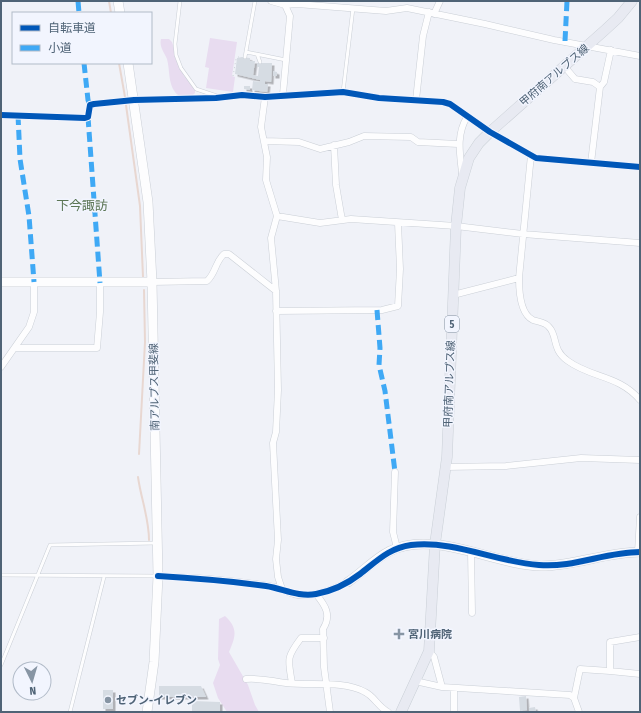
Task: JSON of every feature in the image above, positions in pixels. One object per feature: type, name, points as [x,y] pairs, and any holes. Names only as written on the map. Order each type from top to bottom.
[{"type":"main road","points":[[118,1],[120,12]]},
{"type":"main road","name":"甲府南アルプス線","points":[[401,712],[429,652],[434,544],[446,467],[456,226],[462,176],[469,158],[479,143],[588,46],[618,18],[632,1]]},
{"type":"main road","name":"南アルプス甲斐線","points":[[128,64],[148,202],[152,282],[158,576],[154,662],[147,712]]},
{"type":"main road","points":[[1,282],[152,282]]},
{"type":"main road","points":[[348,582],[377,559],[397,548],[434,544],[472,551],[496,559],[540,566],[566,565],[621,552],[639,552]]},
{"type":"street","points":[[271,1],[285,6],[297,4],[350,6],[386,11],[408,8],[554,40],[640,56]]},
{"type":"street","points":[[416,100],[423,36],[432,13],[440,1]]},
{"type":"street","points":[[283,94],[290,16],[285,6]]},
{"type":"street","points":[[591,163],[600,87],[604,82],[611,50]]},
{"type":"street","points":[[564,66],[575,79],[594,82],[600,87]]},
{"type":"street","points":[[1,115],[85,118],[88,117],[90,105],[94,104],[134,100],[222,98],[242,95],[265,97],[283,94],[316,95],[343,92],[379,98],[450,104],[490,132],[531,155],[545,160],[640,167]]},
{"type":"street","points":[[265,97],[261,127],[267,157],[266,180],[277,216],[271,238],[276,291],[278,390],[276,432],[273,443],[278,540],[276,559],[278,577],[282,589]]},
{"type":"street","points":[[462,176],[458,144],[463,123],[467,117]]},
{"type":"street","points":[[264,141],[299,142],[320,149],[364,136],[410,137],[418,142],[458,144]]},
{"type":"street","points":[[334,145],[336,185],[342,220]]},
{"type":"street","points":[[531,155],[519,278],[519,290],[524,312],[529,318],[546,324],[551,328],[556,347],[561,355],[581,368],[609,377],[622,384],[640,400]]},
{"type":"street","points":[[277,216],[320,223],[351,219],[456,226],[523,234],[640,243]]},
{"type":"street","points":[[276,311],[377,310],[398,306],[400,269],[398,223]]},
{"type":"street","points":[[152,282],[207,281],[213,276],[218,259],[224,254],[229,254],[276,291]]},
{"type":"street","points":[[453,295],[519,278]]},
{"type":"street","points":[[1,367],[16,348],[28,327],[34,312],[34,282]]},
{"type":"street","points":[[16,348],[97,348],[100,312],[100,283]]},
{"type":"street","points":[[446,467],[506,466],[581,458],[640,460]]},
{"type":"street","points":[[395,472],[393,532],[397,548]]},
{"type":"street","points":[[639,552],[640,517]]},
{"type":"street","points":[[472,551],[472,613]]},
{"type":"street","points":[[158,576],[236,582],[282,589],[299,595],[316,594],[336,588],[348,582]]},
{"type":"street","points":[[316,594],[327,607],[327,624],[323,630],[330,712]]},
{"type":"street","points":[[610,670],[610,642],[640,636]]},
{"type":"street","points":[[292,683],[288,661],[289,654],[301,638],[324,638]]},
{"type":"street","points":[[429,652],[434,657],[442,687]]},
{"type":"street","points":[[579,712],[574,698],[580,669],[610,670],[640,674]]},
{"type":"street","points":[[246,679],[263,678],[292,683],[350,686],[366,692],[373,698],[379,707],[388,712]]},
{"type":"street","points":[[415,681],[442,687],[570,695],[574,698]]},
{"type":"street","points":[[454,688],[454,712]]},
{"type":"lane","points":[[180,1],[175,44],[176,54],[181,68],[196,89],[222,98]]},
{"type":"lane","points":[[256,1],[246,55],[257,54],[286,60]]},
{"type":"lane","points":[[343,92],[350,6]]},
{"type":"lane","points":[[257,54],[260,62]]},
{"type":"lane","points":[[266,61],[267,56]]},
{"type":"lane","points":[[1,666],[50,545],[158,543]]},
{"type":"lane","points":[[1,575],[104,577],[158,576]]},
{"type":"lane","points":[[70,712],[104,577]]},
{"type":"path","points":[[233,76],[236,59],[240,55],[246,55]]},
{"type":"shaded area","points":[[210,38],[237,42],[232,76],[235,77],[233,92],[206,88],[209,68],[205,67]]},
{"type":"shaded area","points":[[161,39],[169,39],[172,42],[184,76],[195,89],[195,93],[192,96],[183,96],[175,92],[170,81],[167,59],[161,47]]},
{"type":"shaded area","points":[[225,616],[234,628],[234,637],[229,652],[248,685],[259,712],[227,712],[218,698],[213,683],[220,665],[218,659],[219,619]]},
{"type":"building","points":[[237,58],[250,58],[250,61],[255,61],[253,75],[258,76],[259,67],[257,67],[257,63],[272,63],[271,82],[265,81],[265,84],[268,84],[267,92],[252,90],[253,81],[260,82],[260,80],[235,74]]},
{"type":"building","points":[[273,71],[277,72],[277,76],[273,76]]},
{"type":"building","points":[[244,86],[250,86],[250,90],[244,89]]},
{"type":"building","points":[[159,686],[201,686],[206,697],[159,697]]},
{"type":"building","points":[[103,690],[113,690],[113,709],[103,709]]},
{"type":"building","points":[[526,696],[527,710],[520,711],[519,697]]},
{"type":"building","points":[[192,701],[220,702],[220,712],[192,712]]},
{"type":"building","points":[[535,707],[536,712],[529,712],[529,708]]},
{"type":"waterway","points":[[109,1],[111,12]]},
{"type":"waterway","points":[[119,64],[125,97]]},
{"type":"waterway","points":[[126,105],[140,206],[143,277]]},
{"type":"waterway","points":[[139,454],[145,342],[144,290]]},
{"type":"waterway","points":[[138,477],[148,524],[149,540]]},
{"type":"marked path","points":[[78,1],[79,12]]},
{"type":"marked path","points":[[565,41],[567,1]]},
{"type":"marked path","points":[[84,64],[88,100],[90,105]]},
{"type":"marked path","points":[[18,115],[20,159],[29,216],[34,282]]},
{"type":"marked path","points":[[88,117],[100,283]]},
{"type":"marked path","points":[[377,310],[380,348],[379,365],[385,391],[395,472]]},
{"type":"cycle path","points":[[1,115],[85,118],[88,117],[90,105],[94,104],[134,100],[216,98],[242,95],[265,97],[343,92],[379,98],[443,102],[450,104],[490,132],[536,158],[640,167]]},
{"type":"cycle path","points":[[158,576],[252,584],[273,587],[297,594],[309,595],[322,593],[339,587],[355,578],[390,552],[411,545],[427,544],[459,548],[507,560],[539,565],[565,564],[614,554],[640,552]]},
{"type":"place","name":"宮川病院","points":[[399,634]]},
{"type":"place","name":"セブン-イレブン","points":[[108,700]]},
{"type":"district","name":"下今諏訪","points":[[82,205]]}]
